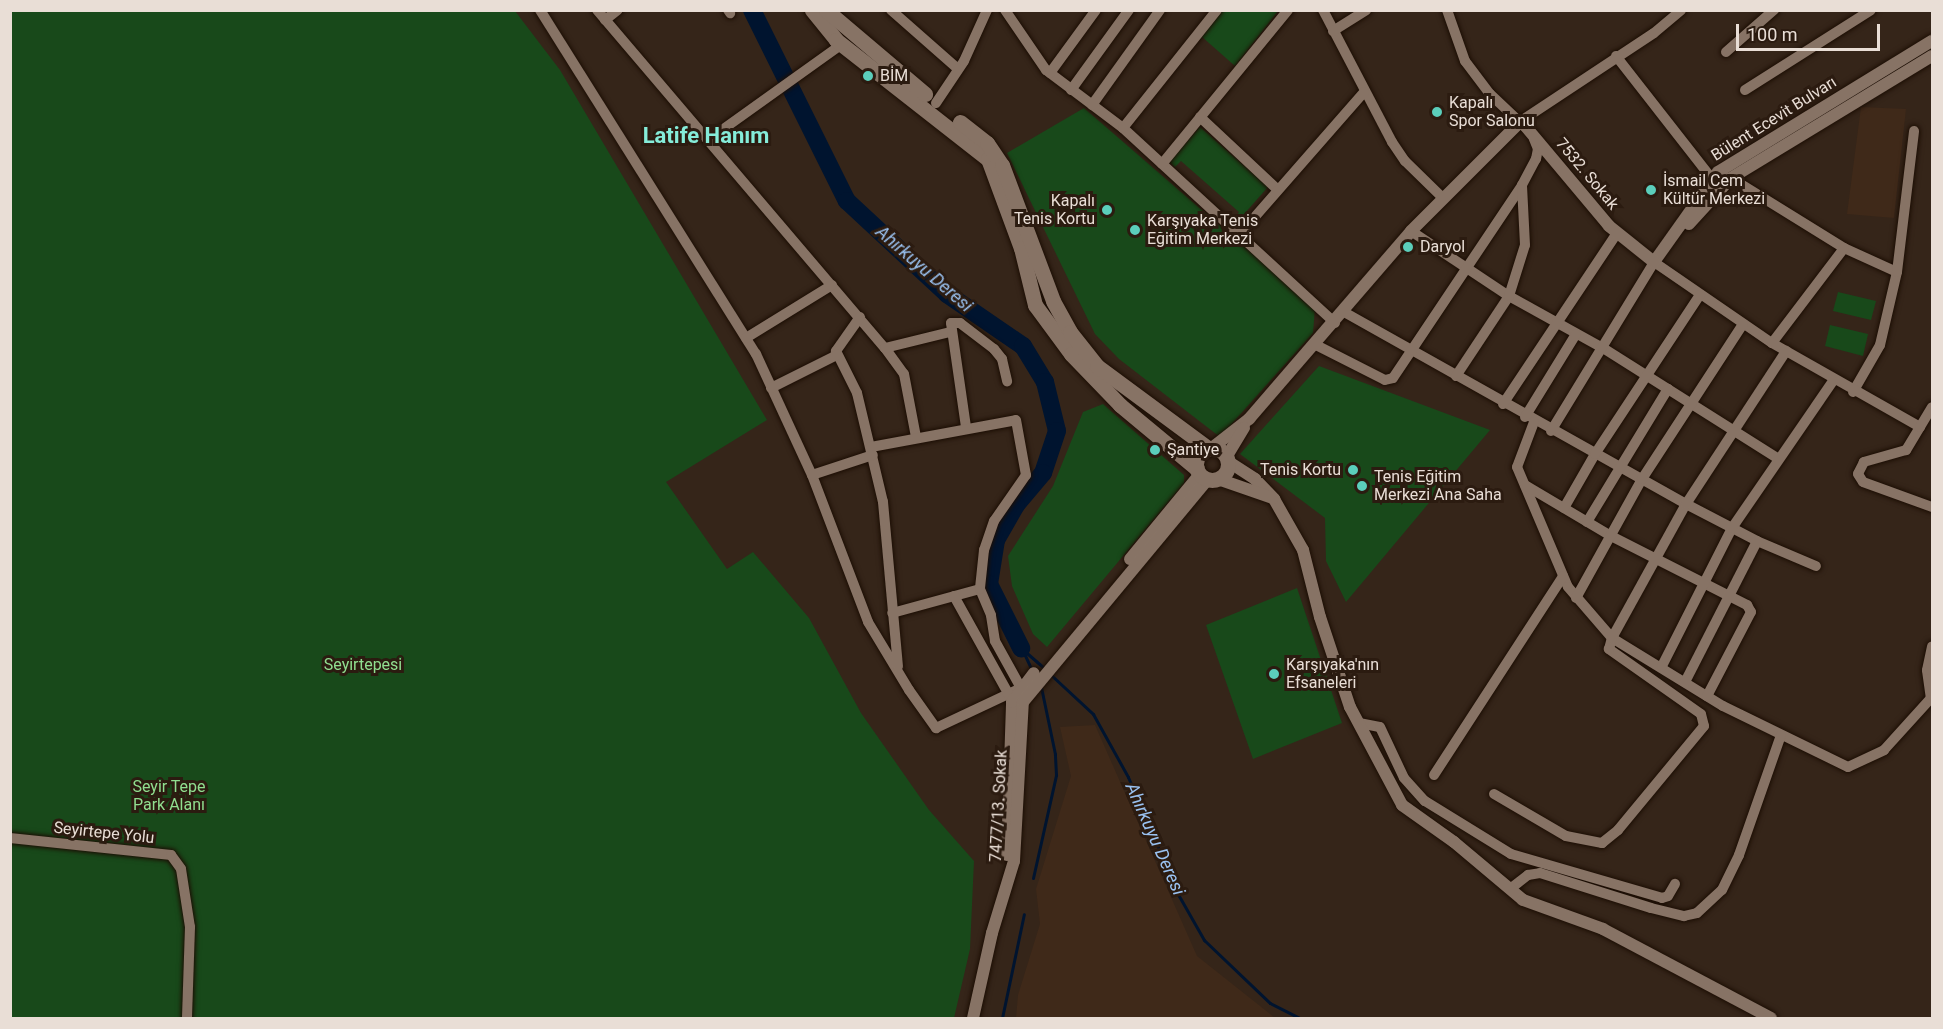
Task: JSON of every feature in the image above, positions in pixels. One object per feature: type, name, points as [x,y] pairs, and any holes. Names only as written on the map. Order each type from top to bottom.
[{"type":"main road","points":[[812,10],[842,44],[988,159],[1021,248],[1035,305],[1071,354],[1120,405],[1206,475],[1226,473],[1228,459],[1097,366],[1070,332],[1053,300],[1002,165],[987,143],[826,10]]},
{"type":"main road","points":[[1206,475],[1199,455],[1211,448]]},
{"type":"street","points":[[540,10],[746,338],[812,475],[868,622],[936,728],[1027,685],[995,641],[991,615],[980,589],[984,550],[994,521],[1026,475],[1016,420],[916,437],[872,451],[812,475]]},
{"type":"street","points":[[597,10],[885,348],[904,374],[916,437]]},
{"type":"street","points":[[605,20],[618,10]]},
{"type":"street","points":[[891,10],[958,69]]},
{"type":"street","points":[[936,103],[958,69],[987,10]]},
{"type":"street","points":[[1005,10],[1018,34],[1050,73],[1123,128],[1335,322]]},
{"type":"street","points":[[1050,73],[1096,10]]},
{"type":"street","points":[[1071,90],[1129,10]]},
{"type":"street","points":[[1092,105],[1160,10]]},
{"type":"street","points":[[1123,128],[1217,10]]},
{"type":"street","points":[[1162,164],[1287,10]]},
{"type":"street","points":[[1323,10],[1364,92],[1405,161],[1444,199]]},
{"type":"street","points":[[1333,31],[1366,10]]},
{"type":"street","name":"7532. Sokak","points":[[1448,10],[1466,61],[1490,94],[1521,121],[1617,232],[1654,262]]},
{"type":"street","points":[[1211,448],[1249,419],[1316,345],[1412,231],[1521,121],[1654,33],[1682,10]]},
{"type":"street","points":[[1726,52],[1774,10]]},
{"type":"street","points":[[1745,90],[1871,10]]},
{"type":"street","name":"Bülent Ecevit Bulvarı","points":[[1654,262],[1718,172],[1932,41]]},
{"type":"street","points":[[708,140],[842,44]]},
{"type":"street","points":[[1616,56],[1712,179],[1731,178],[1844,248],[1897,272]]},
{"type":"street","name":"Bülent Ecevit Bulvarı","points":[[1654,262],[1731,178],[1932,56]]},
{"type":"street","points":[[1239,235],[1364,92]]},
{"type":"street","points":[[1200,117],[1277,189]]},
{"type":"street","points":[[1316,345],[1329,354],[1387,381],[1394,378],[1522,185],[1538,149],[1521,121]]},
{"type":"street","points":[[1853,392],[1880,345],[1897,272],[1914,130]]},
{"type":"street","points":[[1456,376],[1509,296],[1525,245],[1522,185]]},
{"type":"street","points":[[1412,231],[1509,296],[1603,348],[1777,458]]},
{"type":"street","points":[[1503,404],[1555,322],[1617,232]]},
{"type":"street","points":[[1772,343],[1844,248]]},
{"type":"street","points":[[1551,430],[1654,262],[1743,324],[1833,381],[1920,427]]},
{"type":"street","points":[[746,338],[832,285]]},
{"type":"street","points":[[1564,508],[1645,375],[1700,295]]},
{"type":"street","points":[[1344,312],[1412,353],[1686,504],[1757,541],[1816,566]]},
{"type":"street","points":[[860,317],[837,348],[837,355],[857,393],[872,451],[890,544],[892,613],[898,671]]},
{"type":"street","points":[[966,428],[950,325],[957,321],[994,349],[1002,359],[1007,381]]},
{"type":"street","points":[[1576,598],[1642,479],[1690,402],[1743,324]]},
{"type":"street","points":[[885,348],[950,332]]},
{"type":"street","points":[[1576,334],[1530,419],[1517,460],[1563,576],[1576,598],[1612,638],[1662,666],[1707,696],[1848,767],[1884,750],[1931,698],[1927,670],[1932,647]]},
{"type":"street","points":[[1494,794],[1566,836],[1602,843],[1618,830],[1704,726],[1701,714],[1610,649],[1612,638],[1686,504],[1786,351]]},
{"type":"street","points":[[771,388],[837,355]]},
{"type":"street","points":[[1662,666],[1732,528],[1777,458],[1833,381]]},
{"type":"street","points":[[1587,522],[1618,467],[1668,389]]},
{"type":"street","points":[[1932,407],[1906,450],[1864,462],[1858,474],[1863,482],[1932,507]]},
{"type":"street","points":[[1249,419],[1228,459],[1255,479],[1274,499],[1303,550],[1320,618],[1359,723],[1402,805],[1454,842],[1523,900],[1603,929],[1771,1018]]},
{"type":"street","points":[[1206,475],[1274,499]]},
{"type":"street","name":"7477/13. Sokak","points":[[973,1018],[989,944],[1014,861],[1020,724],[1027,685],[1206,475]]},
{"type":"street","points":[[1525,485],[1611,536],[1742,600],[1750,612],[1707,696]]},
{"type":"street","points":[[1685,682],[1757,541]]},
{"type":"street","points":[[1434,775],[1563,576]]},
{"type":"street","points":[[892,613],[980,589]]},
{"type":"street","points":[[954,596],[1009,695]]},
{"type":"street","points":[[1359,723],[1380,727],[1404,778],[1425,801],[1511,854],[1662,898],[1668,896],[1674,884]]},
{"type":"street","points":[[1510,889],[1528,875],[1540,873],[1652,908],[1684,916],[1697,913],[1722,890],[1739,855],[1781,735]]},
{"type":"street","name":"Seyirtepe Yolu","points":[[10,838],[171,855],[181,869],[190,927],[187,1018]]},
{"type":"shaded area","points":[[1861,107],[1906,109],[1894,218],[1847,214]]},
{"type":"shaded area","points":[[1095,725],[1197,956],[1275,1018],[1016,1018],[1018,995],[1040,924],[1036,889],[1071,776],[1060,727]]},
{"type":"green space","name":"Seyirtepesi","points":[[10,11],[515,11],[560,70],[767,420],[666,482],[727,569],[753,552],[809,618],[861,713],[929,810],[974,861],[970,949],[954,1018],[11,1018]]},
{"type":"green space","points":[[1222,11],[1278,11],[1235,66],[1201,36]]},
{"type":"green space","name":"Karşıyaka Tenis Eğitim Merkezi","points":[[1084,108],[1315,308],[1313,333],[1220,437],[1119,359],[1095,334],[1007,153]]},
{"type":"green space","points":[[1200,127],[1268,187],[1238,221],[1235,218],[1239,212],[1181,161],[1175,167],[1169,162]]},
{"type":"green space","points":[[1838,292],[1876,301],[1871,320],[1833,311]]},
{"type":"green space","points":[[1830,325],[1868,334],[1863,356],[1825,346]]},
{"type":"green space","name":"Tenis Eğitim Merkezi Ana Saha","points":[[1319,366],[1490,430],[1346,602],[1326,561],[1325,518],[1240,454]]},
{"type":"green space","points":[[1103,404],[1184,475],[1184,483],[1047,647],[1033,634],[1012,586],[1008,556],[1053,486],[1083,412]]},
{"type":"green space","name":"Karşıyaka'nın Efsaneleri","points":[[1297,588],[1342,723],[1253,759],[1206,625]]},
{"type":"waterway","name":"Ahırkuyu Deresi","points":[[752,10],[847,201],[947,294],[1023,346],[1045,382],[1057,431],[1043,473],[1016,505],[996,540],[989,584],[1021,648]]},
{"type":"waterway","name":"Ahırkuyu Deresi","points":[[1021,648],[1045,669]]},
{"type":"waterway","name":"Ahırkuyu Deresi","points":[[1022,649],[1032,670]]},
{"type":"waterway","name":"Ahırkuyu Deresi","points":[[1050,674],[1093,714],[1128,777],[1179,896],[1204,940],[1270,1003],[1300,1018]]},
{"type":"waterway","name":"Ahırkuyu Deresi","points":[[1033,878],[1056,775],[1055,754],[1041,687]]},
{"type":"waterway","name":"Ahırkuyu Deresi","points":[[1002,1018],[1024,914]]},
{"type":"place","name":"BİM","points":[[868,76]]},
{"type":"place","name":"Kapalı Spor Salonu","points":[[1437,112]]},
{"type":"place","name":"İsmail Cem Kültür Merkezi","points":[[1651,190]]},
{"type":"place","name":"Kapalı Tenis Kortu","points":[[1107,210]]},
{"type":"place","name":"Karşıyaka Tenis Eğitim Merkezi","points":[[1135,230]]},
{"type":"place","name":"Daryol","points":[[1408,247]]},
{"type":"place","name":"Şantiye","points":[[1155,450]]},
{"type":"place","name":"Tenis Kortu","points":[[1353,470]]},
{"type":"place","name":"Tenis Eğitim Merkezi Ana Saha","points":[[1362,486]]},
{"type":"place","name":"Karşıyaka'nın Efsaneleri","points":[[1274,674]]},
{"type":"district","name":"Latife Hanım","points":[[706,136]]},
{"type":"park label","name":"Seyir Tepe Park Alanı","points":[[169,796]]}]
